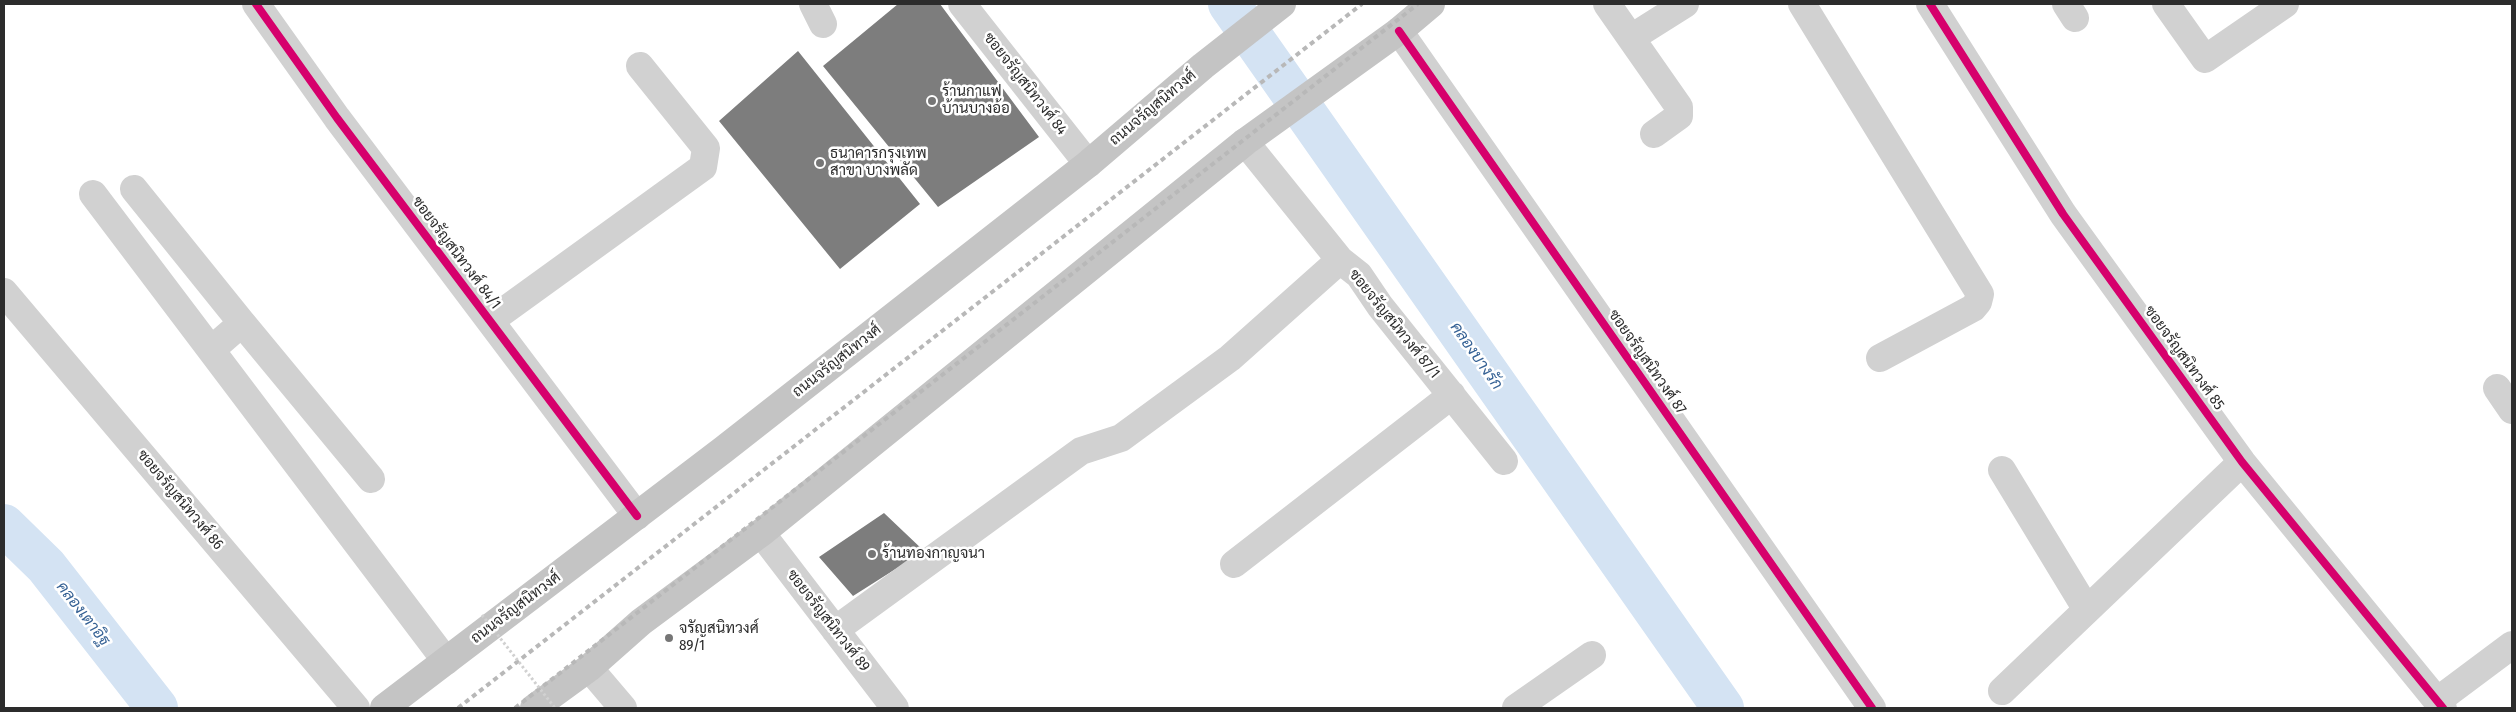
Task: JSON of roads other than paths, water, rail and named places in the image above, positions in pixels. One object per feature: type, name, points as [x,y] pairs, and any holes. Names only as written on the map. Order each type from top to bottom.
[{"type":"main road","points":[[534,708],[589,668],[641,622],[760,533],[1245,142],[1399,31],[1431,4]]},
{"type":"main road","name":"ถนนจรัญสนิทวงศ์","points":[[384,708],[637,516],[1088,164],[1203,66],[1280,6]]},
{"type":"street","name":"ซอยจรัญสนิทวงศ์ 84/1","points":[[256,4],[337,118],[637,516]]},
{"type":"street","name":"ซอยจรัญสนิทวงศ์ 84","points":[[962,4],[1088,164]]},
{"type":"street","points":[[1607,4],[1680,111],[1679,116],[1654,134]]},
{"type":"street","points":[[1631,38],[1685,4]]},
{"type":"street","points":[[1802,4],[1980,294],[1978,302],[1973,308],[1880,358]]},
{"type":"street","name":"ซอยจรัญสนิทวงศ์ 85","points":[[1930,4],[2063,214],[2242,462],[2440,704]]},
{"type":"street","points":[[2166,4],[2205,59],[2280,5]]},
{"type":"street","name":"ซอยจรัญสนิทวงศ์ 87","points":[[1399,31],[1872,708]]},
{"type":"street","points":[[490,321],[703,167],[706,148],[640,66]]},
{"type":"street","name":"ซอยจรัญสนิทวงศ์ 87/1","points":[[1245,142],[1340,260],[1359,275],[1380,306],[1504,461]]},
{"type":"street","points":[[134,189],[371,479]]},
{"type":"street","points":[[93,194],[446,661]]},
{"type":"street","points":[[835,630],[1081,451],[1120,438],[1230,358],[1340,260]]},
{"type":"street","name":"ซอยจรัญสนิทวงศ์ 86","points":[[4,292],[356,708]]},
{"type":"street","points":[[211,350],[242,323]]},
{"type":"street","points":[[2497,388],[2512,410]]},
{"type":"street","points":[[1234,564],[1452,396]]},
{"type":"street","points":[[2002,692],[2242,462]]},
{"type":"street","points":[[2002,470],[2087,610]]},
{"type":"street","name":"ซอยจรัญสนิทวงศ์ 89","points":[[760,533],[895,708]]},
{"type":"street","points":[[2440,704],[2512,645]]},
{"type":"street","points":[[1517,708],[1592,655]]},
{"type":"street","points":[[589,668],[623,708]]},
{"type":"waterway","name":"คลองบางรัก","points":[[1229,4],[1723,708]]},
{"type":"waterway","name":"คลองเตาอิฐ","points":[[4,525],[46,566],[157,708]]},
{"type":"railway","points":[[458,708],[1362,4]]},
{"type":"railway","points":[[515,708],[1418,4]]},
{"type":"place","name":"ร้านกาแฟ บ้านบางอ้อ","points":[[932,101]]},
{"type":"place","name":"ธนาคารกรุงเทพ สาขา บางพลัด","points":[[820,163]]},
{"type":"place","name":"ร้านทองกาญจนา","points":[[872,554]]},
{"type":"place","name":"จรัญสนิทวงศ์ 89/1","points":[[669,638]]}]
